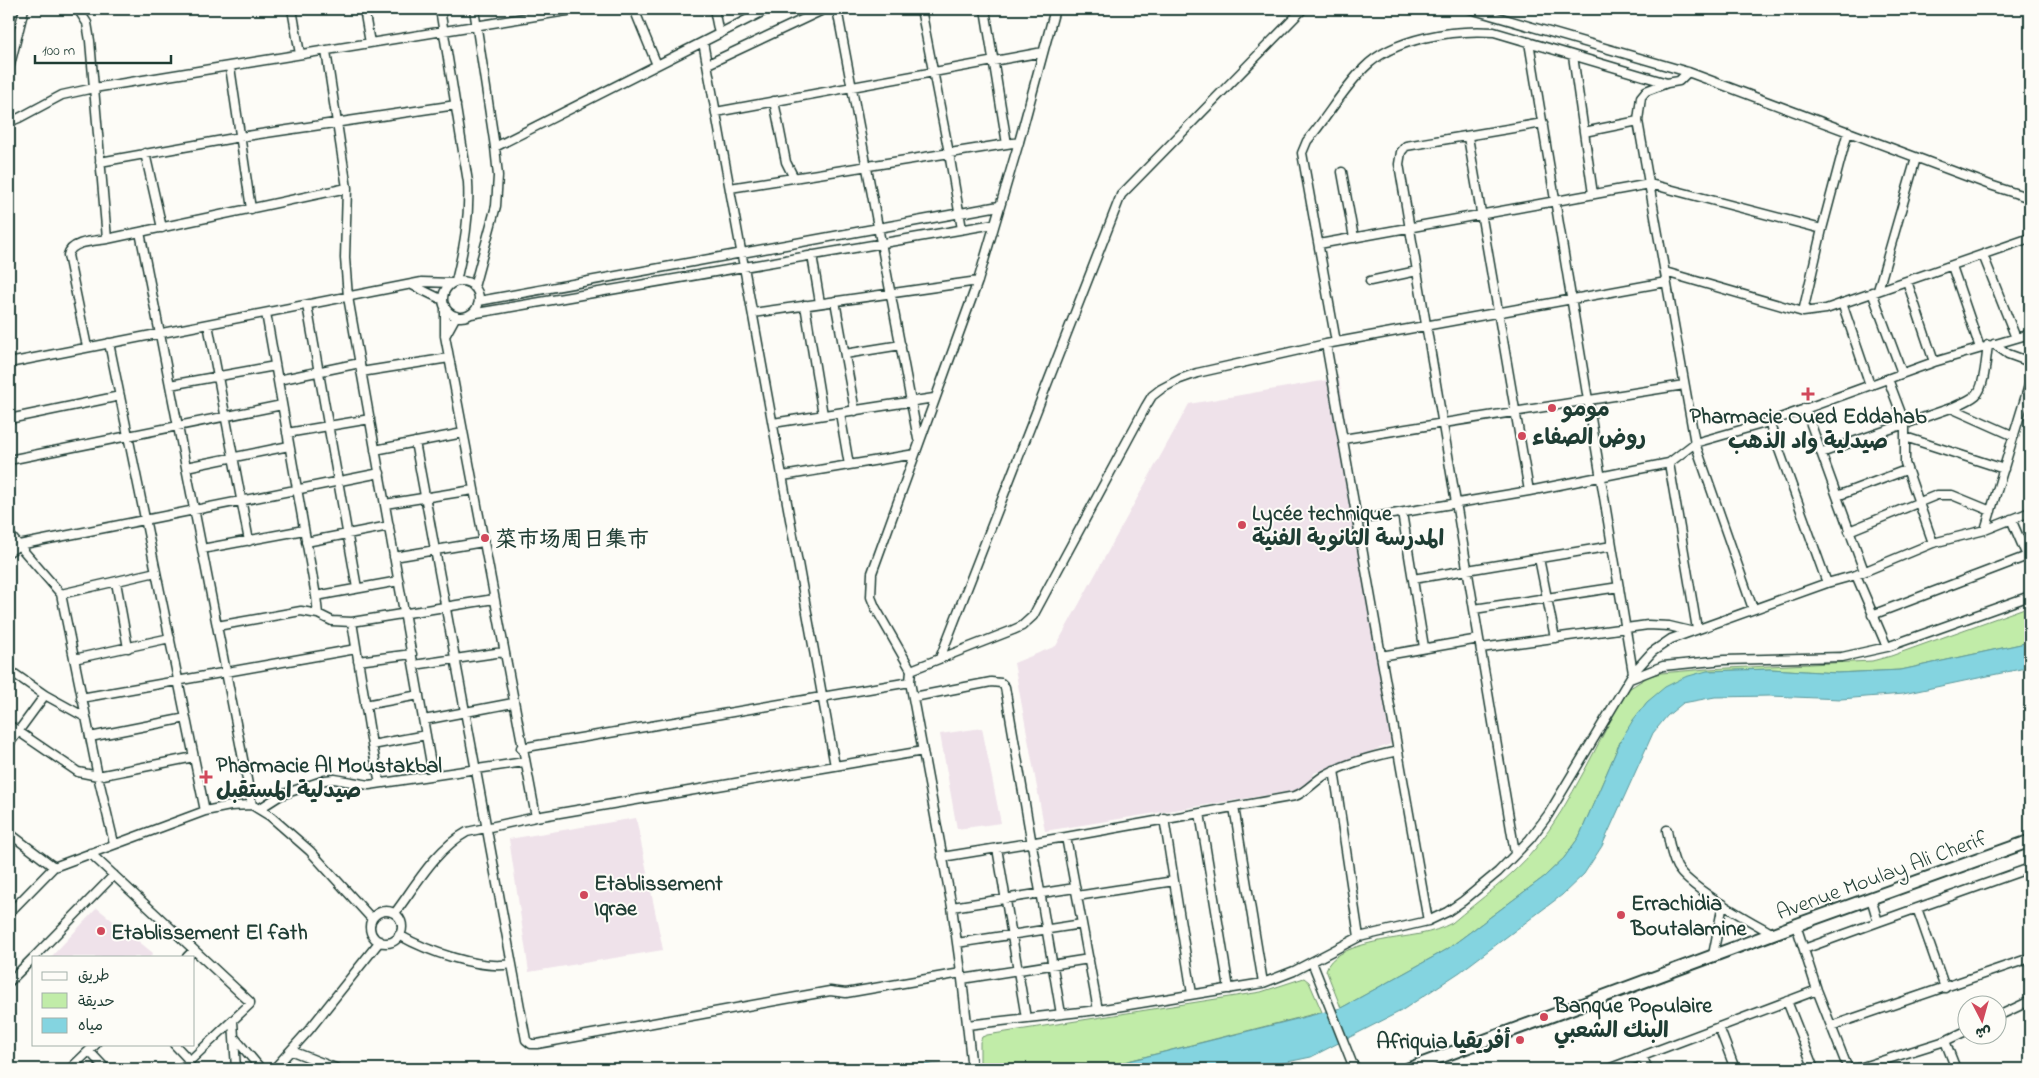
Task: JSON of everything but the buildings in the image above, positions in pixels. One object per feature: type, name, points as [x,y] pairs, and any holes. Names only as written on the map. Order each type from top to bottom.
[{"type":"main road","name":"Avenue Moulay Ali Cherif","points":[[1411,1069],[1796,924],[2030,841]]},
{"type":"street","points":[[9,69],[24,9]]},
{"type":"street","points":[[78,9],[87,24],[89,32],[107,239]]},
{"type":"street","points":[[292,9],[300,54]]},
{"type":"street","points":[[364,9],[370,43]]},
{"type":"street","points":[[440,9],[468,182],[469,203],[465,240],[454,282],[444,291],[444,336],[521,748],[536,817]]},
{"type":"street","points":[[474,9],[495,147],[498,195],[474,287]]},
{"type":"street","points":[[9,122],[62,95],[94,88],[579,9]]},
{"type":"street","points":[[634,9],[657,65]]},
{"type":"street","points":[[714,9],[719,34]]},
{"type":"street","points":[[495,147],[768,9]]},
{"type":"street","points":[[708,64],[825,9]]},
{"type":"street","points":[[837,9],[919,441]]},
{"type":"street","points":[[921,9],[962,229]]},
{"type":"street","points":[[985,9],[995,61],[1007,144]]},
{"type":"street","points":[[972,1069],[952,907],[910,682],[911,670],[875,607],[871,597],[872,573],[978,280],[1019,142],[1055,9]]},
{"type":"street","points":[[940,658],[1121,195],[1303,9]]},
{"type":"street","points":[[1470,9],[1688,72],[1916,158],[2030,198]]},
{"type":"street","points":[[1336,342],[1302,153],[1308,142],[1366,66],[1404,44],[1444,34],[1476,31],[1494,32],[1667,83]]},
{"type":"street","points":[[703,42],[835,766]]},
{"type":"street","points":[[1529,42],[1626,627],[1632,676]]},
{"type":"street","points":[[326,51],[347,188],[346,258],[348,297],[433,775]]},
{"type":"street","points":[[716,112],[1043,52]]},
{"type":"street","points":[[1573,56],[1593,194]]},
{"type":"street","points":[[230,67],[252,210]]},
{"type":"street","points":[[1688,72],[1679,81],[1667,83],[1646,91],[1641,97],[1638,121],[1695,443],[1753,609]]},
{"type":"street","points":[[774,101],[786,162],[794,178]]},
{"type":"street","points":[[100,162],[240,137],[456,105]]},
{"type":"street","points":[[1584,132],[1638,121]]},
{"type":"street","points":[[1515,854],[1399,164],[1402,149],[1406,146],[1543,123]]},
{"type":"street","points":[[1803,312],[1822,229],[1848,131]]},
{"type":"street","points":[[1468,137],[1529,491]]},
{"type":"street","points":[[730,188],[1019,142]]},
{"type":"street","points":[[145,153],[162,228]]},
{"type":"street","points":[[1902,373],[1875,291],[1916,158]]},
{"type":"street","points":[[1342,172],[1354,238]]},
{"type":"street","points":[[1319,244],[1650,184],[1822,229]]},
{"type":"street","points":[[87,347],[68,255],[69,250],[74,246],[252,210],[347,188]]},
{"type":"street","points":[[479,301],[999,206]]},
{"type":"street","points":[[412,285],[444,303],[448,311],[456,316],[994,224]]},
{"type":"street","points":[[140,232],[226,672],[255,807],[288,830],[310,851],[372,920]]},
{"type":"street","points":[[1665,272],[1803,312],[1826,309],[2030,238]]},
{"type":"street","points":[[1983,254],[2016,338]]},
{"type":"street","points":[[812,255],[820,303]]},
{"type":"street","points":[[1952,266],[1980,348]]},
{"type":"street","points":[[1370,281],[1417,271]]},
{"type":"street","points":[[753,313],[978,280]]},
{"type":"street","points":[[9,362],[422,282],[466,281],[474,287],[479,301],[478,306],[471,314]]},
{"type":"street","points":[[1907,281],[1934,362]]},
{"type":"street","points":[[911,670],[1013,630],[1022,626],[1033,616],[1142,412],[1156,392],[1169,384],[1197,373],[1326,344],[1666,282]]},
{"type":"street","points":[[835,301],[855,410]]},
{"type":"street","points":[[1842,303],[1870,385]]},
{"type":"street","points":[[307,305],[357,588]]},
{"type":"street","points":[[805,305],[823,416]]},
{"type":"street","points":[[266,313],[318,614]]},
{"type":"street","points":[[444,336],[456,316]]},
{"type":"street","points":[[208,324],[249,541]]},
{"type":"street","points":[[1357,520],[1529,491],[1669,464],[1695,443],[1769,422],[1934,362],[2030,334]]},
{"type":"street","points":[[109,343],[205,811]]},
{"type":"street","points":[[1326,344],[1428,921]]},
{"type":"street","points":[[845,354],[901,345]]},
{"type":"street","points":[[1991,345],[2030,362]]},
{"type":"street","points":[[1821,453],[1952,408],[1970,399],[1979,391],[1991,345]]},
{"type":"street","points":[[362,372],[449,358]]},
{"type":"street","points":[[278,380],[360,363]]},
{"type":"street","points":[[170,386],[275,366]]},
{"type":"street","points":[[1888,379],[1905,424],[1904,450],[1906,470],[1933,543]]},
{"type":"street","points":[[1985,530],[2014,436],[2027,406],[2030,382]]},
{"type":"street","points":[[1343,439],[1684,385]]},
{"type":"street","points":[[9,419],[120,396]]},
{"type":"street","points":[[773,423],[934,398]]},
{"type":"street","points":[[9,460],[282,406]]},
{"type":"street","points":[[1805,408],[1849,530],[1872,615],[1887,647]]},
{"type":"street","points":[[1952,408],[2014,436]]},
{"type":"street","points":[[840,413],[850,465]]},
{"type":"street","points":[[287,433],[370,419]]},
{"type":"street","points":[[1769,422],[1827,583]]},
{"type":"street","points":[[375,450],[463,434]]},
{"type":"street","points":[[1905,437],[2004,469]]},
{"type":"street","points":[[415,442],[524,1036],[528,1042],[534,1044],[830,991],[846,993],[1089,960]]},
{"type":"street","points":[[186,467],[289,446]]},
{"type":"street","points":[[783,476],[915,454]]},
{"type":"street","points":[[1669,464],[1694,630]]},
{"type":"street","points":[[1837,496],[1906,470]]},
{"type":"street","points":[[9,552],[19,545],[380,473]]},
{"type":"street","points":[[385,504],[473,490]]},
{"type":"street","points":[[1849,530],[1918,504],[1929,497],[1952,495],[1991,511]]},
{"type":"street","points":[[967,1025],[1098,1010],[1263,982],[1312,962],[1359,937],[1428,921],[1463,901],[1498,872],[1530,839],[1548,815],[1632,676],[1652,652],[1671,639],[1860,573],[1933,543],[1985,530],[2030,512]]},
{"type":"street","points":[[1402,513],[1424,647]]},
{"type":"street","points":[[1872,615],[2029,555],[2011,519]]},
{"type":"street","points":[[306,542],[389,526]]},
{"type":"street","points":[[202,549],[304,530]]},
{"type":"street","points":[[9,534],[61,594],[85,717],[114,843]]},
{"type":"street","points":[[394,557],[483,542]]},
{"type":"street","points":[[1413,579],[1612,546]]},
{"type":"street","points":[[1539,558],[1554,638]]},
{"type":"street","points":[[61,594],[156,572]]},
{"type":"street","points":[[116,582],[128,648]]},
{"type":"street","points":[[316,596],[399,582]]},
{"type":"street","points":[[1474,609],[1619,587]]},
{"type":"street","points":[[1632,676],[1663,666],[1724,660],[1842,657],[1887,647],[2030,596]]},
{"type":"street","points":[[217,626],[301,611],[318,614],[332,621],[352,622],[494,599]]},
{"type":"street","points":[[352,622],[380,783]]},
{"type":"street","points":[[1480,648],[1648,625],[1694,630]]},
{"type":"street","points":[[74,660],[170,638]]},
{"type":"street","points":[[1381,656],[1424,647],[1479,639]]},
{"type":"street","points":[[81,698],[356,649]]},
{"type":"street","points":[[414,665],[503,652]]},
{"type":"street","points":[[358,661],[412,654]]},
{"type":"street","points":[[9,670],[46,695],[85,717]]},
{"type":"street","points":[[521,748],[910,682]]},
{"type":"street","points":[[914,697],[991,682],[1003,685],[1006,693],[1061,1014]]},
{"type":"street","points":[[9,744],[46,695]]},
{"type":"street","points":[[365,705],[419,695]]},
{"type":"street","points":[[424,720],[513,703]]},
{"type":"street","points":[[90,737],[186,718]]},
{"type":"street","points":[[9,725],[78,772],[98,776],[194,757]]},
{"type":"street","points":[[372,745],[426,735]]},
{"type":"street","points":[[942,858],[1066,838],[1164,818],[1300,794],[1317,780],[1334,770],[1357,761],[1398,750]]},
{"type":"street","points":[[395,913],[448,845],[467,832],[536,817],[923,751]]},
{"type":"street","points":[[9,914],[54,867],[114,843],[205,811],[230,806],[255,807],[281,794],[325,780],[334,779],[360,784],[380,783],[524,762]]},
{"type":"street","points":[[1334,770],[1359,937]]},
{"type":"street","points":[[1234,807],[1263,982]]},
{"type":"street","points":[[1200,813],[1229,989]]},
{"type":"street","points":[[1164,818],[1192,994]]},
{"type":"street","points":[[1667,830],[1678,868],[1693,883],[1723,904],[1773,934]]},
{"type":"street","points":[[9,833],[54,867]]},
{"type":"street","points":[[1066,838],[1098,1010]]},
{"type":"street","points":[[997,848],[1026,1018]]},
{"type":"street","points":[[90,852],[250,1002],[233,1021],[182,1069]]},
{"type":"street","points":[[1804,949],[2030,868]]},
{"type":"street","points":[[35,956],[114,875]]},
{"type":"street","points":[[952,907],[1040,893],[1076,892],[1174,881]]},
{"type":"street","points":[[1870,898],[1878,922]]},
{"type":"street","points":[[1712,955],[1723,904]]},
{"type":"street","points":[[1917,908],[1945,988]]},
{"type":"street","points":[[390,911],[395,913],[402,922],[399,936],[392,942],[380,941],[372,934],[370,924],[372,920],[380,912],[390,911]]},
{"type":"street","points":[[957,943],[1082,924]]},
{"type":"street","points":[[1796,924],[1817,990],[1848,1069]]},
{"type":"street","points":[[399,936],[425,948],[478,963],[491,966],[511,964]]},
{"type":"street","points":[[266,1069],[275,1067],[292,1051],[380,941]]},
{"type":"street","points":[[188,956],[194,950]]},
{"type":"street","points":[[1831,1026],[2030,958]]},
{"type":"street","points":[[9,982],[32,959]]},
{"type":"street","points":[[1312,962],[1354,1067]]},
{"type":"street","points":[[1608,1069],[1817,990]]},
{"type":"street","points":[[1788,1001],[1814,1069]]},
{"type":"street","points":[[2006,1013],[2030,1002]]},
{"type":"street","points":[[233,1021],[236,1069]]},
{"type":"street","points":[[1719,1027],[1735,1069]]},
{"type":"street","points":[[1856,1069],[1945,1041],[1956,1036]]},
{"type":"street","points":[[234,1037],[261,1069]]},
{"type":"street","points":[[1945,1041],[1956,1069]]},
{"type":"street","points":[[70,1069],[94,1046]]},
{"type":"street","points":[[176,1046],[190,1061]]},
{"type":"street","points":[[89,1051],[106,1069]]},
{"type":"street","points":[[292,1051],[338,1069]]},
{"type":"street","points":[[1642,1056],[1648,1069]]},
{"type":"shaded area","name":"Lycée technique المدرسة الثانوية الفنية","points":[[1339,378],[1396,742],[1314,773],[1310,788],[1045,831],[1014,663],[1056,646],[1189,404]]},
{"type":"shaded area","points":[[982,728],[1001,823],[957,829],[940,734]]},
{"type":"shaded area","name":"Etablissement Iqrae","points":[[636,818],[663,950],[529,972],[509,839]]},
{"type":"shaded area","name":"Etablissement El fath","points":[[97,908],[153,953],[151,956],[52,956]]},
{"type":"green space","points":[[2030,606],[2030,642],[1901,670],[1837,673],[1770,669],[1708,671],[1647,702],[1621,740],[1579,837],[1564,858],[1544,877],[1446,950],[1341,1008],[1326,970],[1331,961],[1353,948],[1382,940],[1429,932],[1448,925],[1506,878],[1526,859],[1549,831],[1584,771],[1627,690],[1649,676],[1661,673],[1707,669],[1872,661],[1891,656]]},
{"type":"green space","points":[[1304,978],[1309,982],[1322,1012],[1112,1065],[1081,1069],[980,1069],[980,1042],[982,1037],[987,1035],[1261,992]]},
{"type":"water","points":[[2030,642],[2030,667],[1903,694],[1841,699],[1770,696],[1715,697],[1683,703],[1667,716],[1653,733],[1602,846],[1584,874],[1562,895],[1460,972],[1401,1011],[1311,1057],[1254,1069],[1081,1069],[1112,1065],[1341,1008],[1446,950],[1544,877],[1564,858],[1579,837],[1621,740],[1633,720],[1647,702],[1665,687],[1685,677],[1707,671],[1770,669],[1837,673],[1901,670]]},
{"type":"water","points":[[922,1064],[963,1069],[825,1069]]},
{"type":"place","name":"Pharmacie Oued Eddahab صيدلية واد الذهب","points":[[1808,394]]},
{"type":"place","name":"مومو","points":[[1552,408]]},
{"type":"place","name":"روض الصفاء","points":[[1522,436]]},
{"type":"place","name":"Lycée technique المدرسة الثانوية الفنية","points":[[1242,525]]},
{"type":"place","name":"菜市场周日集市","points":[[485,538]]},
{"type":"place","name":"Pharmacie Al Moustakbal صيدلية المستقبل","points":[[206,777]]},
{"type":"place","name":"Etablissement Iqrae","points":[[584,895]]},
{"type":"place","name":"Errachidia Boutalamine","points":[[1621,915]]},
{"type":"place","name":"Etablissement El fath","points":[[101,931]]},
{"type":"place","name":"Banque Populaire البنك الشعبي","points":[[1544,1017]]},
{"type":"place","name":"Afriquia أفريقيا","points":[[1520,1040]]}]
